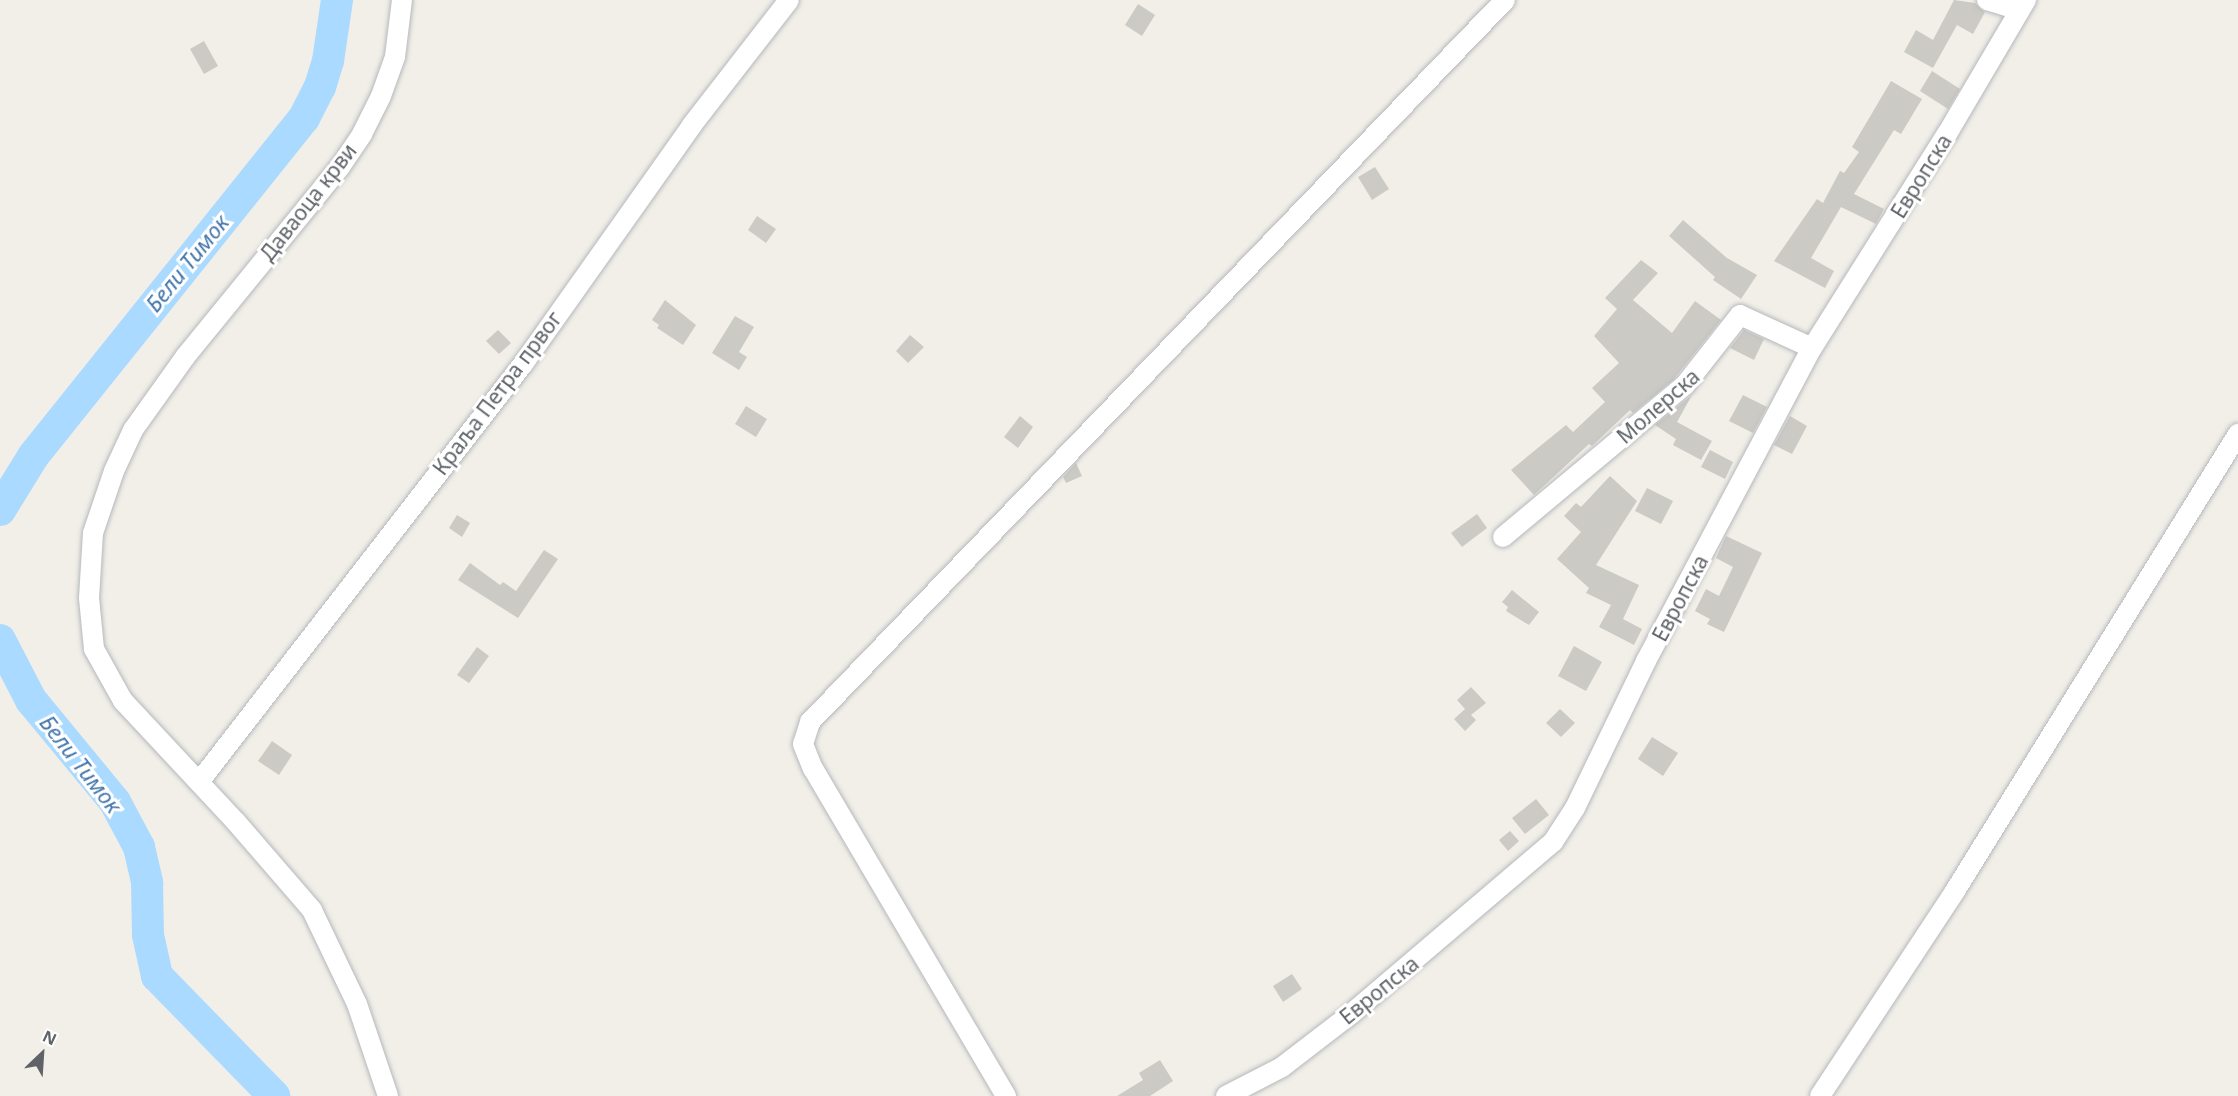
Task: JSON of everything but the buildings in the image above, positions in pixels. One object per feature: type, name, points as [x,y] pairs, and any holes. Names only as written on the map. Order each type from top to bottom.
[{"type":"street","name":"Даваоца крви","points":[[388,1096],[357,1004],[312,910],[199,782],[123,701],[94,649],[89,598],[93,533],[114,471],[134,430],[256,268],[340,167],[362,134],[381,96],[395,57],[402,0]]},
{"type":"street","name":"Краља Петра првог","points":[[199,782],[523,364],[692,125],[789,0]]},
{"type":"street","points":[[1006,1096],[813,769],[803,744],[810,722],[951,571],[1505,0]]},
{"type":"street","points":[[1987,0],[2023,5]]},
{"type":"street","name":"Европска","points":[[1226,1096],[1282,1067],[1352,1013],[1553,842],[1575,808],[1646,661],[1812,348],[2023,5]]},
{"type":"street","name":"Молерска","points":[[1503,537],[1685,385],[1740,315],[1751,316],[1812,348]]},
{"type":"street","points":[[1820,1096],[1955,891],[2238,434]]},
{"type":"waterway","name":"Бели Тимок","points":[[0,510],[34,455],[304,118],[320,87],[328,61],[337,0]]},
{"type":"waterway","name":"Бели Тимок","points":[[0,640],[31,700],[115,802],[139,847],[147,883],[148,935],[157,976],[274,1096]]}]
